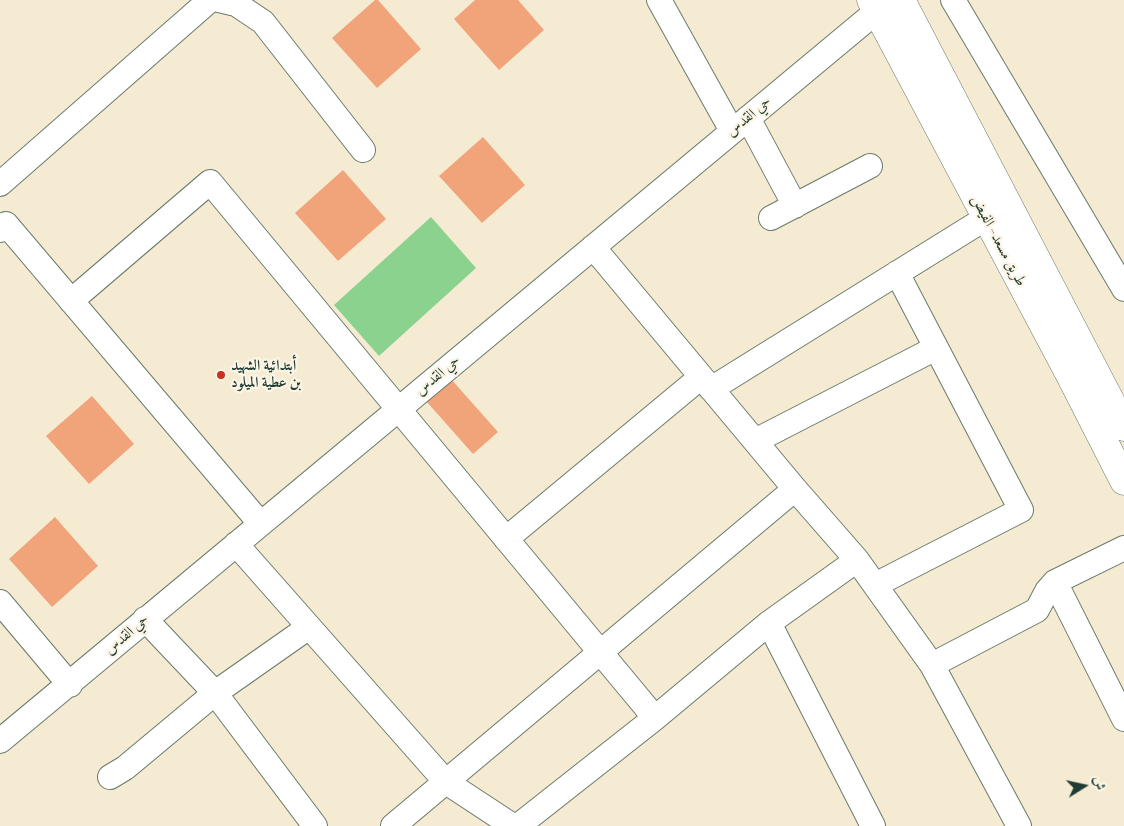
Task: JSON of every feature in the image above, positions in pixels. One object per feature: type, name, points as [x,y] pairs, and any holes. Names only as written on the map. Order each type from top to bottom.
[{"type":"main road","name":"طريق مسعد - الفيض","points":[[903,1],[1124,427]]},
{"type":"main road","name":"طريق مسعد - الفيض","points":[[874,6],[1070,375],[1124,481]]},
{"type":"street","points":[[0,184],[210,0]]},
{"type":"street","points":[[220,0],[236,4],[263,22],[363,150]]},
{"type":"street","points":[[659,0],[795,206]]},
{"type":"street","points":[[953,0],[1124,289]]},
{"type":"street","name":"حي القدس","points":[[0,742],[740,124],[874,6],[903,1]]},
{"type":"street","points":[[770,218],[870,166]]},
{"type":"street","points":[[71,301],[210,182],[654,718]]},
{"type":"street","points":[[506,539],[706,383],[897,273],[986,218]]},
{"type":"street","points":[[0,230],[6,224],[260,523]]},
{"type":"street","points":[[593,247],[795,489],[857,560],[875,584],[932,665],[1019,826]]},
{"type":"street","points":[[875,584],[1021,510],[897,273]]},
{"type":"street","points":[[755,441],[936,348]]},
{"type":"street","points":[[393,826],[795,489]]},
{"type":"street","points":[[236,544],[446,782],[513,826]]},
{"type":"street","points":[[932,665],[1037,610],[1047,591],[1056,582],[1124,548]]},
{"type":"street","points":[[518,826],[654,718],[769,623],[857,560]]},
{"type":"street","points":[[1056,582],[1124,719]]},
{"type":"street","points":[[0,602],[70,685]]},
{"type":"street","points":[[145,619],[215,694],[315,826]]},
{"type":"street","points":[[769,623],[872,826]]},
{"type":"street","points":[[110,777],[125,768],[215,694],[309,627]]},
{"type":"green space","points":[[431,217],[476,268],[379,356],[334,305]]},
{"type":"building","points":[[375,0],[378,0],[421,49],[377,88],[332,38]]},
{"type":"building","points":[[475,0],[518,0],[544,30],[499,70],[454,19]]},
{"type":"building","points":[[483,137],[525,185],[482,223],[439,176]]},
{"type":"building","points":[[343,170],[386,219],[338,261],[295,213]]},
{"type":"building","points":[[451,379],[498,432],[473,454],[426,401]]},
{"type":"building","points":[[92,396],[134,444],[89,484],[46,436]]},
{"type":"building","points":[[55,517],[98,566],[52,607],[9,559]]},
{"type":"place","name":"أبتدائية الشهيد بن عطية الميلود","points":[[221,375]]}]
